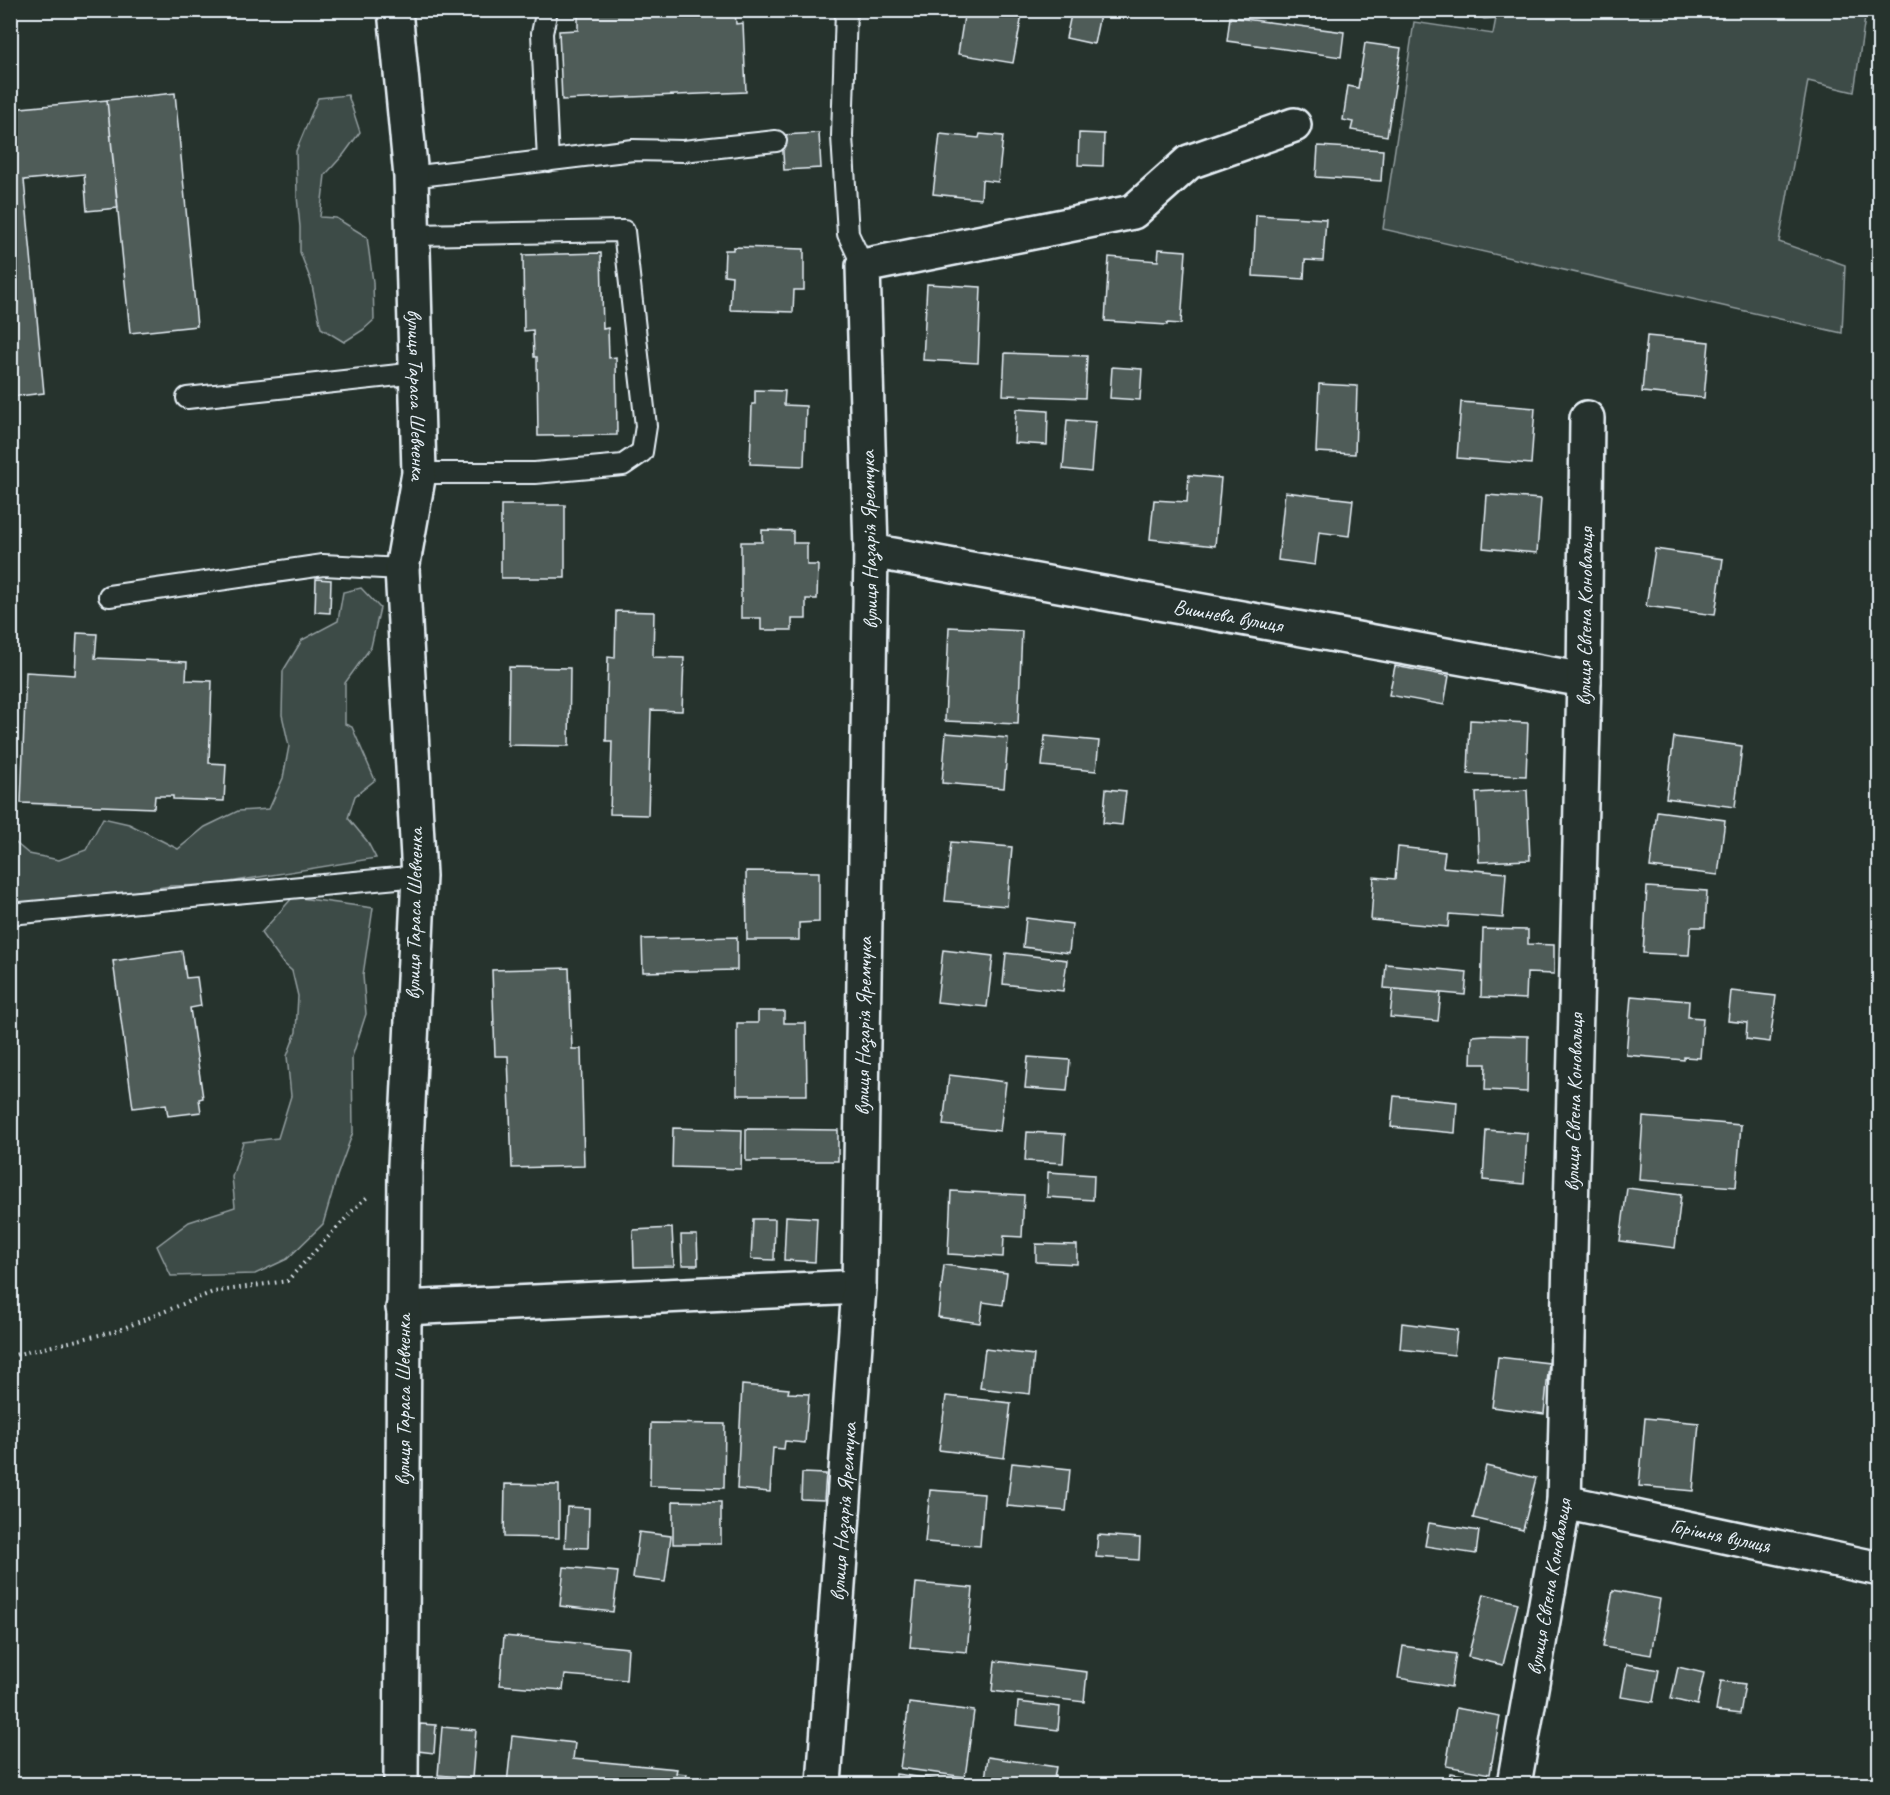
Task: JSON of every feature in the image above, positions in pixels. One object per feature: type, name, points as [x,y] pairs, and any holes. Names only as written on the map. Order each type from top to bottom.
[{"type":"street","name":"вулиця Тараса Шевченка","points":[[395,10],[411,177],[414,234],[419,473],[402,569],[419,876],[405,1165],[401,1785]]},
{"type":"street","points":[[863,266],[1133,212],[1189,162],[1294,125]]},
{"type":"street","name":"вулиця Назарія Яремчука","points":[[824,1785],[860,1287],[871,551],[863,266]]},
{"type":"street","name":"вулиця Євгена Коновальця","points":[[1514,1785],[1564,1502],[1584,680],[1587,418]]},
{"type":"street","name":"Вишнева вулиця","points":[[871,551],[1584,680]]},
{"type":"street","points":[[403,1308],[860,1287]]},
{"type":"street","name":"Горішня вулиця","points":[[1564,1502],[1880,1569]]},
{"type":"lane","points":[[547,10],[542,33],[548,160]]},
{"type":"lane","name":"вулиця Назарія Яремчука","points":[[846,10],[842,136],[848,234],[863,266]]},
{"type":"lane","points":[[411,177],[633,150],[683,152],[776,141]]},
{"type":"lane","points":[[414,234],[624,231],[646,426],[642,452],[623,465],[536,473],[419,473]]},
{"type":"lane","points":[[187,398],[417,373]]},
{"type":"lane","points":[[109,596],[323,565],[402,569]]},
{"type":"lane","points":[[10,914],[419,876]]},
{"type":"path","points":[[1425,10],[1465,15],[1476,10]]},
{"type":"path","points":[[10,1356],[116,1331],[213,1292],[287,1281],[360,1203],[405,1165]]},
{"type":"shaded area","points":[[1471,11],[1866,11],[1854,92],[1808,81],[1779,242],[1845,265],[1842,333],[1383,229],[1414,22],[1493,34],[1496,18],[1484,19]]},
{"type":"shaded area","points":[[348,95],[360,132],[325,175],[320,217],[336,218],[367,237],[373,282],[374,320],[344,342],[321,328],[311,281],[300,252],[296,151],[318,98]]},
{"type":"shaded area","points":[[361,588],[380,608],[371,647],[345,683],[345,724],[352,727],[375,780],[355,796],[348,818],[367,841],[376,858],[211,885],[170,886],[75,901],[11,902],[11,839],[29,854],[59,860],[86,850],[103,818],[129,824],[178,849],[205,827],[238,811],[269,809],[283,778],[289,746],[282,715],[283,671],[302,640],[338,621],[343,592]]},
{"type":"shaded area","points":[[293,897],[373,908],[363,975],[366,1014],[352,1057],[353,1132],[323,1224],[287,1259],[255,1274],[171,1276],[157,1246],[189,1222],[235,1207],[232,1177],[243,1142],[278,1138],[291,1096],[287,1056],[296,1032],[298,996],[292,971],[282,962],[261,933]]},
{"type":"building","points":[[578,10],[735,10],[736,24],[743,23],[746,92],[562,100],[559,31],[578,30]]},
{"type":"building","points":[[965,10],[1023,10],[1013,63],[958,54]]},
{"type":"building","points":[[1072,10],[1101,10],[1094,44],[1066,38]]},
{"type":"building","points":[[1230,17],[1344,32],[1341,57],[1227,41]]},
{"type":"building","points":[[1365,43],[1401,48],[1387,136],[1351,130],[1353,122],[1343,120],[1348,86],[1358,88]]},
{"type":"building","points":[[1875,63],[1880,63],[1880,87],[1871,86]]},
{"type":"building","points":[[175,93],[197,326],[130,333],[107,100]]},
{"type":"building","points":[[107,100],[118,208],[87,211],[84,174],[24,180],[44,393],[10,397],[10,109]]},
{"type":"building","points":[[819,133],[821,168],[784,170],[782,135]]},
{"type":"building","points":[[1079,133],[1104,134],[1103,166],[1078,165]]},
{"type":"building","points":[[940,134],[979,138],[980,134],[1003,136],[998,182],[982,180],[981,199],[933,194]]},
{"type":"building","points":[[1318,146],[1383,150],[1381,181],[1316,177]]},
{"type":"building","points":[[1256,215],[1326,219],[1323,261],[1305,260],[1304,279],[1253,276]]},
{"type":"building","points":[[733,247],[804,249],[804,290],[794,290],[793,312],[730,310],[732,276],[724,275],[725,250],[733,250]]},
{"type":"building","points":[[1159,249],[1186,251],[1181,324],[1105,321],[1109,257],[1158,261]]},
{"type":"building","points":[[601,253],[603,329],[608,328],[609,358],[616,357],[617,435],[538,436],[537,357],[534,357],[533,330],[524,331],[523,255]]},
{"type":"building","points":[[927,284],[981,287],[978,363],[923,360]]},
{"type":"building","points":[[1880,335],[1880,360],[1875,359]]},
{"type":"building","points":[[1647,336],[1709,342],[1704,398],[1642,392]]},
{"type":"building","points":[[1005,353],[1087,356],[1085,398],[1003,395]]},
{"type":"building","points":[[1112,367],[1142,369],[1140,400],[1110,398]]},
{"type":"building","points":[[1319,384],[1357,386],[1355,454],[1316,452]]},
{"type":"building","points":[[755,390],[785,391],[784,405],[806,406],[804,466],[750,464],[752,404],[755,404]]},
{"type":"building","points":[[1461,402],[1535,408],[1531,464],[1457,458]]},
{"type":"building","points":[[1016,409],[1048,411],[1047,445],[1014,443]]},
{"type":"building","points":[[1067,420],[1095,422],[1091,472],[1063,469]]},
{"type":"building","points":[[1189,475],[1221,478],[1215,546],[1150,539],[1154,500],[1187,502]]},
{"type":"building","points":[[1285,492],[1353,500],[1349,536],[1319,532],[1315,565],[1278,560]]},
{"type":"building","points":[[1487,495],[1541,499],[1537,553],[1483,548]]},
{"type":"building","points":[[501,505],[565,505],[565,578],[501,578]]},
{"type":"building","points":[[762,530],[793,531],[793,543],[807,543],[807,565],[818,565],[817,599],[806,599],[806,619],[792,619],[792,630],[761,630],[761,618],[741,618],[741,542],[762,542]]},
{"type":"building","points":[[1655,549],[1723,559],[1715,615],[1646,606]]},
{"type":"building","points":[[316,579],[331,580],[330,613],[315,612]]},
{"type":"building","points":[[616,611],[654,612],[653,657],[684,658],[682,711],[651,710],[648,815],[610,814],[612,741],[606,741],[608,657],[615,658]]},
{"type":"building","points":[[949,627],[1022,631],[1018,724],[945,721]]},
{"type":"building","points":[[77,633],[97,634],[95,658],[187,662],[186,680],[212,681],[209,763],[226,764],[224,801],[155,796],[154,808],[21,803],[26,672],[75,675]]},
{"type":"building","points":[[1395,666],[1449,676],[1444,705],[1389,695]]},
{"type":"building","points":[[509,667],[570,668],[569,746],[508,745]]},
{"type":"building","points":[[1470,720],[1528,723],[1526,776],[1468,774]]},
{"type":"building","points":[[946,733],[1008,738],[1004,788],[942,783]]},
{"type":"building","points":[[1045,736],[1099,741],[1096,771],[1042,766]]},
{"type":"building","points":[[1674,737],[1742,746],[1735,807],[1666,798]]},
{"type":"building","points":[[1106,789],[1126,791],[1122,825],[1103,823]]},
{"type":"building","points":[[1527,790],[1530,860],[1479,862],[1476,793]]},
{"type":"building","points":[[1657,811],[1725,820],[1718,875],[1650,867]]},
{"type":"building","points":[[951,842],[1012,847],[1007,906],[945,901]]},
{"type":"building","points":[[1398,847],[1445,852],[1443,867],[1506,873],[1503,918],[1449,914],[1448,927],[1371,920],[1374,877],[1395,879]]},
{"type":"building","points":[[746,871],[819,872],[819,922],[799,923],[799,940],[747,940]]},
{"type":"building","points":[[1647,887],[1707,891],[1705,927],[1691,927],[1689,955],[1643,953]]},
{"type":"building","points":[[1026,918],[1072,924],[1069,953],[1023,947]]},
{"type":"building","points":[[1483,929],[1528,930],[1528,944],[1554,945],[1554,974],[1527,973],[1526,999],[1481,997]]},
{"type":"building","points":[[737,937],[737,970],[643,972],[642,939]]},
{"type":"building","points":[[943,950],[993,956],[987,1007],[937,1002]]},
{"type":"building","points":[[182,951],[186,978],[197,977],[201,1006],[190,1008],[203,1098],[199,1099],[201,1112],[168,1116],[166,1104],[133,1108],[113,961]]},
{"type":"building","points":[[1006,953],[1067,960],[1063,991],[1003,984]]},
{"type":"building","points":[[1386,964],[1467,972],[1465,995],[1384,988]]},
{"type":"building","points":[[569,968],[572,1049],[581,1049],[584,1166],[512,1168],[508,1056],[495,1056],[492,970]]},
{"type":"building","points":[[1393,989],[1441,993],[1438,1021],[1390,1017]]},
{"type":"building","points":[[1731,991],[1776,996],[1770,1042],[1746,1039],[1747,1023],[1728,1021]]},
{"type":"building","points":[[1631,996],[1689,1001],[1688,1017],[1703,1018],[1700,1058],[1684,1057],[1684,1060],[1626,1055]]},
{"type":"building","points":[[758,1011],[784,1011],[784,1023],[806,1023],[807,1095],[737,1095],[737,1023],[758,1023]]},
{"type":"building","points":[[1472,1036],[1528,1036],[1527,1092],[1485,1090],[1486,1064],[1471,1064]]},
{"type":"building","points":[[1028,1057],[1070,1060],[1067,1091],[1025,1088]]},
{"type":"building","points":[[949,1075],[1006,1082],[1000,1131],[943,1125]]},
{"type":"building","points":[[1394,1096],[1457,1102],[1455,1133],[1391,1127]]},
{"type":"building","points":[[1643,1117],[1741,1125],[1736,1187],[1639,1180]]},
{"type":"building","points":[[673,1128],[742,1130],[741,1169],[672,1167]]},
{"type":"building","points":[[746,1129],[838,1130],[838,1161],[746,1161]]},
{"type":"building","points":[[1486,1130],[1527,1133],[1524,1184],[1483,1180]]},
{"type":"building","points":[[1027,1132],[1065,1134],[1063,1163],[1025,1161]]},
{"type":"building","points":[[1048,1172],[1094,1175],[1093,1200],[1047,1197]]},
{"type":"building","points":[[1627,1188],[1681,1195],[1675,1248],[1620,1241]]},
{"type":"building","points":[[951,1191],[1024,1195],[1022,1237],[1004,1236],[1003,1257],[948,1254]]},
{"type":"building","points":[[786,1216],[817,1218],[815,1262],[784,1260]]},
{"type":"building","points":[[753,1219],[775,1219],[774,1260],[751,1259]]},
{"type":"building","points":[[672,1228],[674,1266],[634,1267],[633,1230]]},
{"type":"building","points":[[681,1235],[697,1235],[698,1265],[682,1265]]},
{"type":"building","points":[[1036,1244],[1077,1245],[1077,1264],[1036,1262]]},
{"type":"building","points":[[944,1265],[1007,1273],[1003,1305],[983,1302],[980,1323],[938,1317]]},
{"type":"building","points":[[1402,1323],[1457,1330],[1454,1355],[1400,1349]]},
{"type":"building","points":[[985,1349],[1034,1355],[1030,1394],[980,1388]]},
{"type":"building","points":[[1498,1357],[1549,1363],[1544,1414],[1492,1407]]},
{"type":"building","points":[[742,1385],[789,1389],[788,1393],[809,1394],[805,1443],[785,1441],[784,1449],[773,1448],[770,1492],[737,1489]]},
{"type":"building","points":[[946,1396],[1011,1403],[1004,1458],[939,1450]]},
{"type":"building","points":[[1645,1418],[1699,1423],[1693,1491],[1639,1486]]},
{"type":"building","points":[[651,1423],[725,1424],[724,1488],[650,1486]]},
{"type":"building","points":[[1012,1463],[1070,1469],[1066,1511],[1007,1506]]},
{"type":"building","points":[[1486,1466],[1536,1478],[1523,1530],[1473,1518]]},
{"type":"building","points":[[802,1473],[826,1474],[824,1500],[801,1499]]},
{"type":"building","points":[[505,1484],[559,1485],[559,1538],[504,1537]]},
{"type":"building","points":[[930,1490],[984,1494],[980,1546],[925,1542]]},
{"type":"building","points":[[673,1501],[721,1502],[721,1544],[673,1544]]},
{"type":"building","points":[[567,1507],[589,1508],[588,1548],[565,1547]]},
{"type":"building","points":[[1429,1523],[1479,1531],[1476,1554],[1425,1546]]},
{"type":"building","points":[[639,1532],[671,1536],[665,1582],[633,1578]]},
{"type":"building","points":[[1098,1535],[1140,1538],[1139,1560],[1096,1557]]},
{"type":"building","points":[[564,1567],[618,1572],[613,1612],[560,1606]]},
{"type":"building","points":[[916,1583],[973,1588],[967,1652],[910,1647]]},
{"type":"building","points":[[1613,1590],[1660,1599],[1651,1655],[1603,1647]]},
{"type":"building","points":[[1484,1594],[1518,1603],[1503,1665],[1468,1657]]},
{"type":"building","points":[[504,1636],[628,1648],[626,1680],[565,1675],[563,1690],[500,1685]]},
{"type":"building","points":[[1403,1646],[1456,1654],[1451,1687],[1398,1678]]},
{"type":"building","points":[[995,1661],[1087,1672],[1084,1702],[992,1691]]},
{"type":"building","points":[[1627,1664],[1659,1670],[1653,1702],[1621,1697]]},
{"type":"building","points":[[1678,1667],[1704,1673],[1697,1705],[1671,1699]]},
{"type":"building","points":[[1721,1681],[1745,1684],[1740,1714],[1716,1711]]},
{"type":"building","points":[[1018,1702],[1060,1707],[1058,1730],[1016,1725]]},
{"type":"building","points":[[909,1703],[974,1711],[965,1777],[900,1768]]},
{"type":"building","points":[[1456,1708],[1500,1716],[1490,1774],[1446,1766]]},
{"type":"building","points":[[420,1724],[436,1725],[434,1753],[418,1751]]},
{"type":"building","points":[[442,1727],[476,1730],[472,1778],[438,1775]]},
{"type":"building","points":[[512,1736],[575,1743],[573,1759],[677,1769],[676,1773],[687,1774],[685,1784],[507,1784]]},
{"type":"building","points":[[988,1757],[1056,1767],[1053,1784],[1024,1784],[985,1779]]},
{"type":"building","points":[[1450,1773],[1489,1779],[1488,1784],[1448,1784]]},
{"type":"building","points":[[896,1774],[967,1784],[895,1784]]},
{"type":"building","points":[[1595,1779],[1630,1784],[1594,1784]]}]
